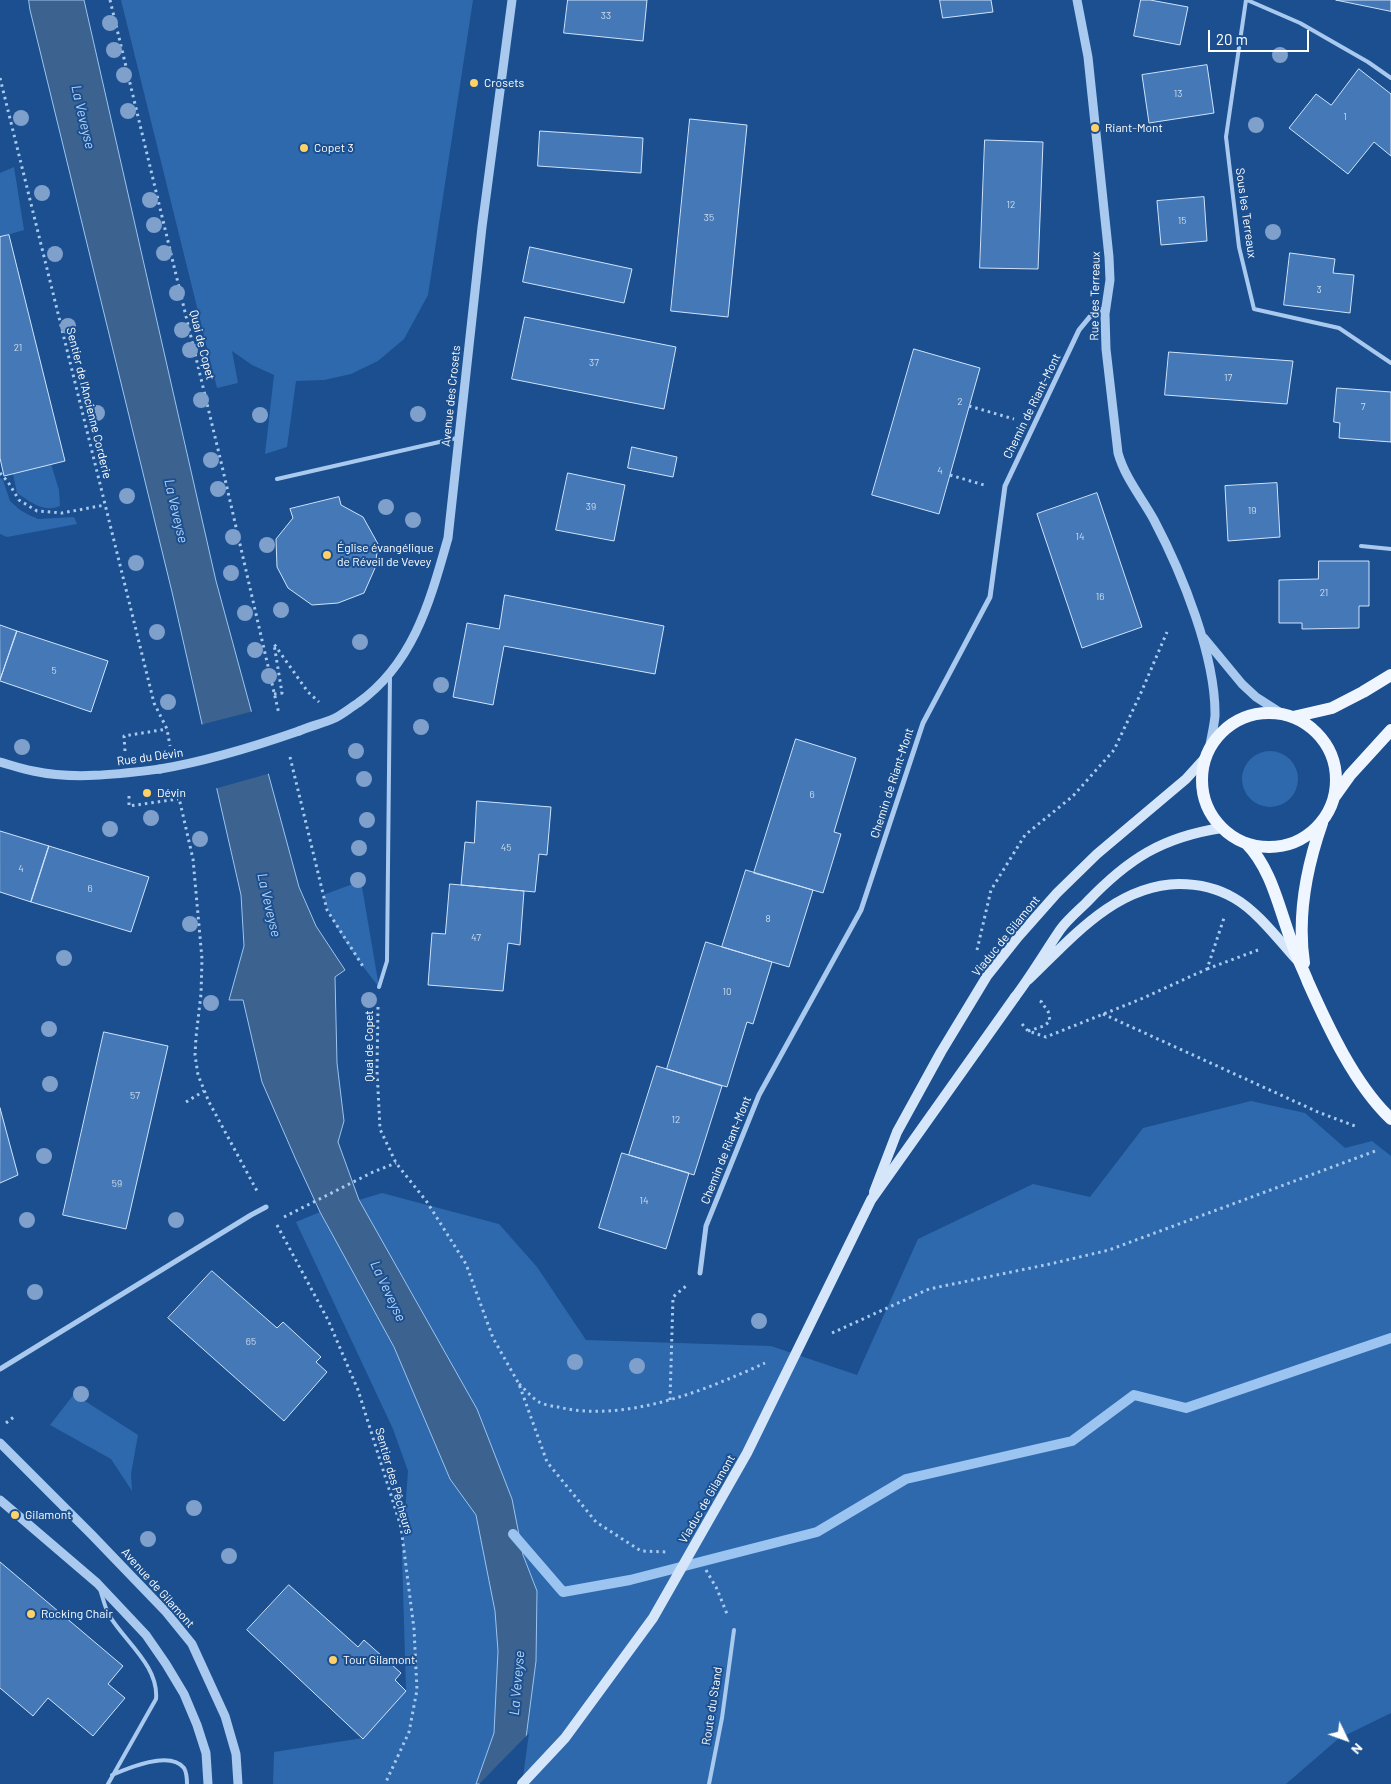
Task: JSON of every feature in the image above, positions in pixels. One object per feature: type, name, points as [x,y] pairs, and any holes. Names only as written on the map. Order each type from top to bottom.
[{"type":"main road","points":[[1391,675],[1364,692],[1332,708],[1287,715],[1263,713],[1241,718],[1217,736],[1207,754],[1201,782],[1205,803],[1215,820],[1229,834],[1245,843],[1261,861],[1323,1017],[1351,1069],[1391,1119]]},
{"type":"main road","points":[[1287,715],[1308,725],[1316,732],[1328,748],[1335,768],[1333,798],[1313,850],[1306,885],[1303,907],[1302,952],[1306,978]]},
{"type":"main road","points":[[1333,798],[1391,730]]},
{"type":"main road","name":"Viaduc de Gilamont","points":[[522,1784],[565,1738],[653,1618],[747,1454],[871,1200],[897,1132],[941,1052],[987,976],[1057,893],[1097,854],[1186,779],[1207,754]]},
{"type":"main road","points":[[1245,843],[1272,847],[1289,844],[1306,835],[1324,818]]},
{"type":"main road","name":"Viaduc de Gilamont","points":[[871,1200],[1028,980],[1062,928],[1097,891],[1129,863],[1158,846],[1178,838],[1222,828]]},
{"type":"main road","points":[[1028,980],[1079,931],[1116,902],[1138,891],[1159,885],[1195,884],[1214,888],[1234,898],[1246,906],[1300,962]]},
{"type":"street","name":"Avenue des Crosets","points":[[299,731],[336,718],[365,698],[390,675],[408,649],[424,616],[435,585],[448,538],[482,227],[512,0]]},
{"type":"street","name":"Rue des Terreaux","points":[[1077,0],[1088,57],[1107,233],[1110,280],[1106,349],[1120,460],[1130,481],[1155,522],[1178,572],[1202,636],[1214,700],[1214,724],[1207,754]]},
{"type":"street","name":"Chemin de Riant-Mont","points":[[700,1273],[706,1226],[759,1095],[861,910],[923,723],[990,597],[1005,486],[1079,330],[1093,313],[1107,308]]},
{"type":"street","name":"Rue des Terreaux","points":[[1202,636],[1242,684],[1256,697],[1287,715]]},
{"type":"street","name":"Rue du Dévin","points":[[0,762],[34,772],[93,776],[160,768],[216,758],[252,748],[299,731]]},
{"type":"street","points":[[0,1370],[250,1215],[266,1207]]},
{"type":"street","name":"Avenue de Gilamont","points":[[0,1443],[166,1612],[192,1644],[225,1716],[236,1754],[238,1784]]},
{"type":"street","points":[[0,1500],[97,1583],[146,1635],[184,1694],[197,1725],[206,1753],[208,1784]]},
{"type":"lane","name":"Sous les Terreaux","points":[[1391,78],[1368,62],[1300,23],[1247,0],[1226,137],[1239,247],[1254,309],[1340,328],[1391,363]]},
{"type":"lane","points":[[277,479],[460,438]]},
{"type":"lane","points":[[1361,546],[1391,548]]},
{"type":"lane","points":[[379,987],[387,961],[390,675]]},
{"type":"lane","points":[[97,1583],[109,1614],[144,1661],[157,1689],[156,1699],[108,1784]]},
{"type":"lane","name":"Route du Stand","points":[[708,1784],[722,1718],[734,1630]]},
{"type":"lane","points":[[112,1775],[138,1765],[163,1760],[176,1762],[184,1768],[187,1784]]},
{"type":"path","name":"Quai de Copet","points":[[110,0],[280,715]]},
{"type":"path","name":"Sentier de l'Ancienne Corderie","points":[[0,78],[154,703],[167,729],[124,736],[125,751]]},
{"type":"path","points":[[969,406],[1011,418]]},
{"type":"path","points":[[0,473],[19,500],[37,511],[62,512],[105,506]]},
{"type":"path","points":[[950,475],[982,484]]},
{"type":"path","points":[[991,890],[1025,835],[1073,796],[1114,750],[1167,632]]},
{"type":"path","points":[[274,694],[282,693],[274,644],[308,692],[336,718]]},
{"type":"path","points":[[288,750],[327,910],[358,960],[379,987]]},
{"type":"path","points":[[128,796],[129,806],[178,799],[193,859],[201,939],[201,994],[196,1037],[198,1075],[204,1091],[266,1207]]},
{"type":"path","points":[[1207,968],[1226,913]]},
{"type":"path","points":[[1046,1037],[1141,999],[1207,968],[1258,950]]},
{"type":"path","name":"Quai de Copet","points":[[379,987],[376,1062],[380,1129],[396,1163],[427,1202],[466,1264],[493,1338],[519,1384]]},
{"type":"path","points":[[1028,1031],[1044,1026],[1050,1021],[1048,1011],[1041,1002]]},
{"type":"path","points":[[1103,1014],[1318,1112],[1355,1126]]},
{"type":"path","points":[[186,1102],[204,1091]]},
{"type":"path","points":[[832,1333],[929,1290],[1109,1250],[1378,1150]]},
{"type":"path","points":[[282,1218],[373,1172],[396,1163]]},
{"type":"path","name":"Sentier des Pêcheurs","points":[[275,1221],[328,1320],[358,1390],[401,1528],[414,1629],[417,1690],[409,1732],[385,1784]]},
{"type":"path","points":[[670,1400],[673,1303]]},
{"type":"path","points":[[519,1384],[540,1403],[571,1410],[613,1411],[670,1400],[743,1373],[769,1361]]},
{"type":"path","points":[[519,1384],[547,1462],[596,1522],[641,1551],[669,1552]]},
{"type":"path","points":[[701,1563],[717,1589],[734,1630]]},
{"type":"shaded area","name":"Copet 3","points":[[121,0],[473,0],[428,295],[404,339],[378,361],[351,374],[324,380],[296,381],[287,447],[265,454],[274,375],[252,365],[232,351],[238,383],[217,388]]},
{"type":"shaded area","points":[[14,167],[24,230],[0,237],[0,173]]},
{"type":"shaded area","points":[[51,464],[59,490],[60,506],[54,508],[43,507],[32,503],[17,493],[13,474]]},
{"type":"shaded area","points":[[0,478],[3,480],[10,501],[20,510],[38,519],[74,517],[77,524],[7,537],[0,534]]},
{"type":"shaded area","points":[[1264,751],[1276,751],[1290,759],[1298,773],[1296,790],[1290,799],[1276,807],[1264,807],[1254,802],[1247,795],[1242,785],[1242,773],[1247,763],[1254,756]]},
{"type":"shaded area","points":[[361,881],[379,987],[354,955],[339,931],[323,895]]},
{"type":"shaded area","points":[[1251,1101],[1305,1113],[1345,1148],[1372,1141],[1391,1156],[1391,1713],[1338,1739],[1286,1784],[520,1784],[536,1661],[537,1591],[523,1555],[512,1499],[359,1200],[382,1193],[499,1224],[537,1267],[586,1340],[771,1346],[857,1375],[918,1239],[1033,1184],[1090,1197],[1143,1128]]},
{"type":"shaded area","points":[[320,1212],[394,1347],[450,1479],[476,1515],[495,1611],[498,1651],[494,1733],[476,1784],[273,1784],[274,1752],[363,1738],[406,1690],[402,1556],[408,1471],[393,1429],[296,1222]]},
{"type":"shaded area","points":[[74,1394],[138,1435],[131,1474],[132,1491],[111,1459],[50,1425]]},
{"type":"water","name":"La Veveyse","points":[[29,0],[84,0],[216,581],[299,887],[316,926],[345,970],[335,977],[337,1063],[344,1121],[338,1142],[359,1200],[477,1409],[512,1499],[523,1555],[537,1591],[536,1661],[520,1784],[476,1784],[494,1733],[498,1651],[495,1611],[476,1515],[450,1479],[394,1347],[320,1212],[296,1160],[262,1082],[243,1000],[229,1000],[244,946],[241,895],[172,592]]},
{"type":"pier","points":[[254,711],[271,773],[214,789],[200,725]]},
{"type":"pier","points":[[529,1733],[522,1784],[479,1784],[488,1775]]},
{"type":"building","points":[[568,0],[647,0],[643,41],[564,33]]},
{"type":"building","points":[[940,0],[991,0],[993,12],[943,18]]},
{"type":"building","points":[[1141,0],[1188,7],[1180,45],[1134,36]]},
{"type":"building","points":[[1336,0],[1391,0],[1391,11]]},
{"type":"building","points":[[1207,65],[1214,113],[1149,123],[1142,75]]},
{"type":"building","points":[[1359,69],[1391,94],[1391,156],[1374,142],[1348,174],[1289,128],[1316,94],[1331,105]]},
{"type":"building","points":[[690,119],[747,125],[728,317],[671,311]]},
{"type":"building","points":[[540,131],[643,138],[641,173],[538,166]]},
{"type":"building","points":[[985,140],[1043,142],[1038,269],[980,268]]},
{"type":"building","points":[[1204,197],[1207,241],[1161,245],[1157,201]]},
{"type":"building","points":[[9,235],[65,461],[4,476],[0,458],[0,237]]},
{"type":"building","points":[[530,247],[632,269],[624,303],[523,282]]},
{"type":"building","points":[[1290,253],[1335,259],[1333,273],[1354,275],[1350,313],[1284,305]]},
{"type":"building","points":[[525,317],[676,347],[664,409],[512,379]]},
{"type":"building","points":[[914,349],[980,368],[939,514],[872,495]]},
{"type":"building","points":[[1169,352],[1293,361],[1287,404],[1165,395]]},
{"type":"building","points":[[1337,388],[1391,392],[1391,442],[1339,438],[1340,423],[1334,422]]},
{"type":"building","points":[[632,447],[677,457],[673,477],[628,468]]},
{"type":"building","points":[[568,473],[625,485],[614,541],[556,530]]},
{"type":"building","points":[[1277,483],[1280,537],[1228,541],[1225,486]]},
{"type":"building","points":[[1097,493],[1142,627],[1082,648],[1037,514]]},
{"type":"building","name":"Église évangélique de Réveil de Vevey","points":[[339,497],[341,505],[363,517],[378,544],[375,568],[364,593],[338,603],[312,605],[288,588],[277,567],[276,539],[293,518],[290,509]]},
{"type":"building","points":[[1319,561],[1369,561],[1369,606],[1359,606],[1359,628],[1302,629],[1302,623],[1279,623],[1279,580],[1318,579]]},
{"type":"building","points":[[505,595],[664,626],[655,674],[504,646],[493,705],[453,697],[467,623],[499,629]]},
{"type":"building","points":[[0,625],[17,631],[0,680]]},
{"type":"building","points":[[17,631],[108,661],[91,712],[0,681]]},
{"type":"building","points":[[796,739],[856,758],[834,832],[841,834],[823,893],[754,873]]},
{"type":"building","points":[[477,801],[551,807],[547,855],[539,854],[535,892],[461,885],[465,842],[474,843]]},
{"type":"building","points":[[0,831],[49,846],[31,902],[0,892]]},
{"type":"building","points":[[49,846],[149,877],[131,932],[31,902]]},
{"type":"building","points":[[746,870],[813,890],[789,967],[722,947]]},
{"type":"building","points":[[450,884],[524,891],[520,945],[508,943],[503,991],[428,985],[432,933],[445,934]]},
{"type":"building","points":[[706,942],[772,962],[753,1024],[747,1022],[727,1087],[667,1069]]},
{"type":"building","points":[[104,1032],[168,1046],[126,1229],[63,1215]]},
{"type":"building","points":[[657,1066],[722,1086],[694,1175],[629,1155]]},
{"type":"building","points":[[0,1108],[18,1175],[0,1183]]},
{"type":"building","points":[[622,1153],[689,1173],[666,1249],[599,1228]]},
{"type":"building","points":[[212,1271],[277,1328],[283,1322],[321,1357],[316,1362],[327,1372],[284,1421],[168,1318]]},
{"type":"building","name":"Rocking Chair","points":[[0,1562],[123,1666],[108,1684],[125,1698],[93,1736],[48,1698],[33,1716],[0,1688]]},
{"type":"building","name":"Tour Gilamont","points":[[289,1585],[358,1647],[364,1640],[401,1673],[395,1680],[406,1691],[363,1739],[247,1630]]},
{"type":"waterway","points":[[513,1534],[563,1592],[630,1580],[817,1532],[906,1479],[1072,1441],[1134,1395],[1186,1408],[1391,1338]]},
{"type":"place","name":"Crosets","points":[[474,83]]},
{"type":"place","name":"Riant-Mont","points":[[1095,128]]},
{"type":"place","name":"Copet 3","points":[[304,148]]},
{"type":"place","name":"Église évangélique de Réveil de Vevey","points":[[327,555]]},
{"type":"place","name":"Dévin","points":[[147,793]]},
{"type":"place","name":"Gilamont","points":[[15,1515]]},
{"type":"place","name":"Rocking Chair","points":[[31,1614]]},
{"type":"place","name":"Tour Gilamont","points":[[333,1660]]}]
